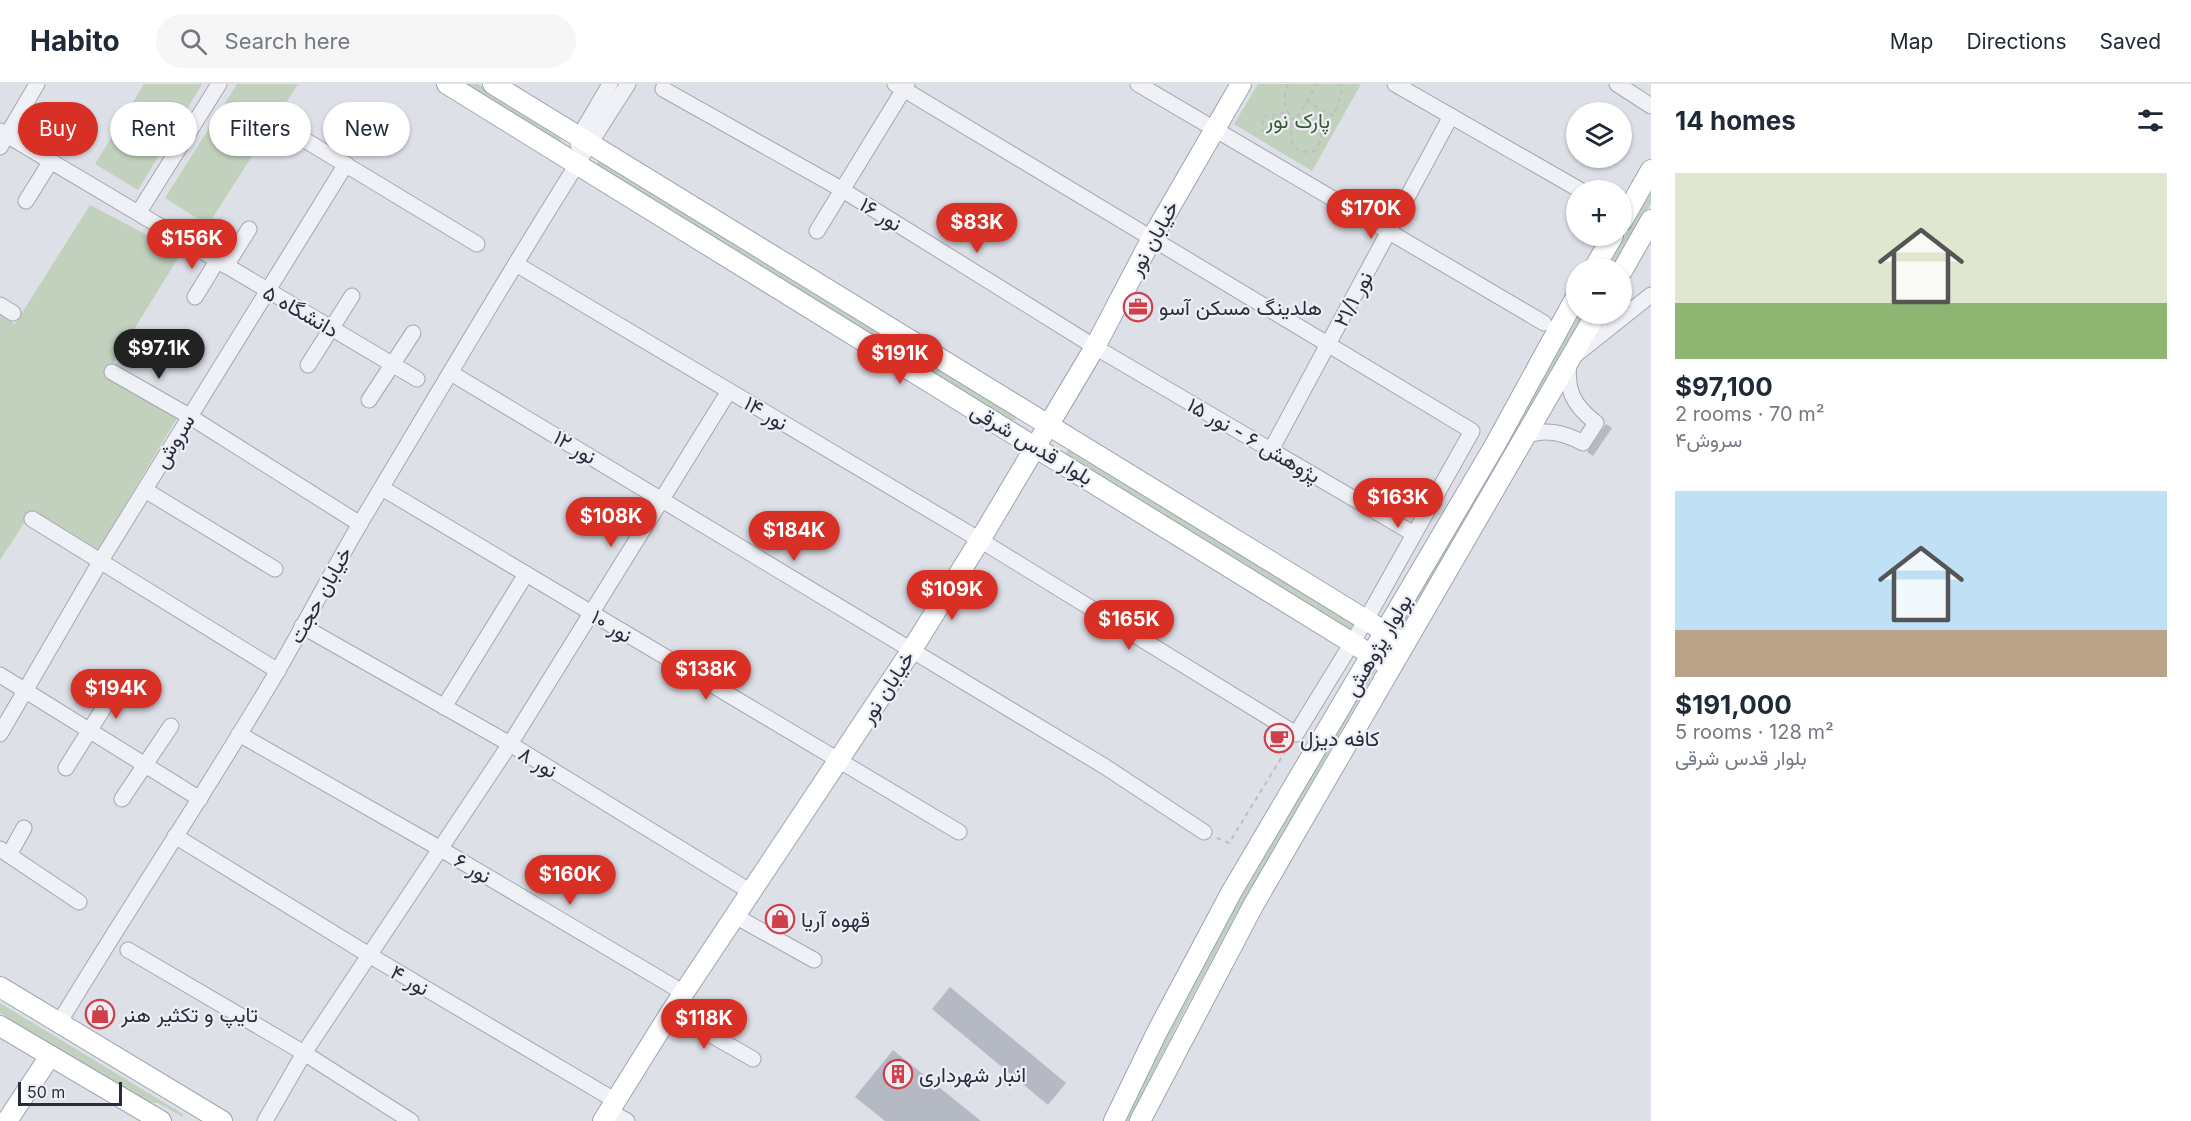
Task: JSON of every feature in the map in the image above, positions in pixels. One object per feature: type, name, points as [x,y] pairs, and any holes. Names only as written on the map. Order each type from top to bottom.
[{"type":"main road","name":"بلوار قدس شرقی","points":[[447,84],[1391,667]]},
{"type":"main road","name":"بلوار قدس شرقی","points":[[493,84],[1405,644]]},
{"type":"main road","name":"خیابان نور","points":[[609,1111],[671,1012],[911,651],[980,540],[1095,347],[1152,238],[1241,84]]},
{"type":"main road","points":[[1632,201],[1651,170]]},
{"type":"main road","points":[[1629,258],[1651,220]]},
{"type":"main road","name":"بولوار پژوهش","points":[[1114,1121],[1157,1032],[1232,891],[1495,445],[1566,315]]},
{"type":"main road","name":"بولوار پژوهش","points":[[1140,1121],[1254,904],[1590,324]]},
{"type":"main road","points":[[0,987],[198,1115],[222,1121]]},
{"type":"main road","points":[[0,1026],[161,1121]]},
{"type":"main road","points":[[7,1121],[50,1056]]},
{"type":"street","points":[[2,138],[37,84]]},
{"type":"street","points":[[139,212],[218,84]]},
{"type":"street","points":[[584,140],[610,84]]},
{"type":"street","points":[[584,140],[628,84]]},
{"type":"street","points":[[1138,84],[1544,323]]},
{"type":"street","points":[[1395,84],[1566,182]]},
{"type":"street","points":[[1617,84],[1651,106]]},
{"type":"street","points":[[817,231],[902,86],[1472,431],[1366,620],[1296,734]]},
{"type":"street","name":"نور ۱۶","points":[[663,89],[841,189],[1095,347]]},
{"type":"street","name":"نور ۲۱/۱","points":[[1271,450],[1451,116]]},
{"type":"street","name":"دانشگاه ۵","points":[[2,138],[47,159],[139,212],[267,292],[417,379]]},
{"type":"street","name":"خیابان حجت","points":[[59,1023],[109,939],[200,799],[278,671],[360,524],[578,163],[584,140]]},
{"type":"street","points":[[311,143],[477,244]]},
{"type":"street","points":[[26,201],[48,156]]},
{"type":"street","name":"سروش","points":[[0,734],[100,562],[346,164]]},
{"type":"street","points":[[195,297],[249,229]]},
{"type":"street","name":"نور ۱۴","points":[[516,264],[980,540],[1296,734]]},
{"type":"street","points":[[1523,437],[1535,433],[1557,432],[1567,434],[1583,443],[1596,423],[1580,410],[1569,387],[1569,360],[1651,295]]},
{"type":"street","points":[[308,365],[352,296]]},
{"type":"street","points":[[369,400],[413,333]]},
{"type":"street","name":"پژوهش ۶ - نور ۱۵","points":[[1095,347],[1414,534]]},
{"type":"street","points":[[112,372],[189,417],[360,524]]},
{"type":"street","name":"نور ۱۲","points":[[451,373],[1104,766],[1204,832]]},
{"type":"street","points":[[265,1121],[304,1053],[510,744],[729,391]]},
{"type":"street","name":"نور ۱۰","points":[[382,488],[959,832]]},
{"type":"street","points":[[145,490],[275,569]]},
{"type":"street","points":[[32,519],[278,671]]},
{"type":"street","points":[[444,707],[526,574]]},
{"type":"street","name":"نور ۸","points":[[302,627],[510,744],[751,892]]},
{"type":"street","points":[[0,675],[200,799]]},
{"type":"street","points":[[66,768],[113,693]]},
{"type":"street","points":[[122,799],[171,726]]},
{"type":"street","name":"نور ۶","points":[[239,734],[439,848],[684,993]]},
{"type":"street","points":[[24,828],[4,852],[79,902]]},
{"type":"street","name":"نور ۴","points":[[175,836],[369,956],[627,1121]]},
{"type":"street","points":[[735,916],[814,960]]},
{"type":"street","points":[[128,950],[304,1053],[411,1121]]},
{"type":"street","points":[[671,1012],[753,1059]]},
{"type":"path","points":[[1287,84],[1284,103],[1295,121]]},
{"type":"path","points":[[1293,125],[1299,121],[1311,121],[1321,129],[1321,140],[1315,151],[1297,151],[1290,141],[1293,125],[1317,84]]},
{"type":"path","points":[[1306,101],[1333,116],[1342,94],[1339,84]]},
{"type":"path","points":[[1273,115],[1275,129],[1262,131],[1262,117],[1288,112]]},
{"type":"path","points":[[1204,832],[1229,843],[1296,734]]},
{"type":"green space","points":[[144,84],[202,84],[191,102],[133,102]]},
{"type":"green space","points":[[237,84],[298,84],[287,102],[226,102]]},
{"type":"green space","points":[[457,84],[478,84],[558,133],[561,140],[559,143]]},
{"type":"green space","name":"پارک نور","points":[[1258,84],[1361,84],[1312,171],[1234,124]]},
{"type":"green space","points":[[209,128],[209,156],[252,156],[208,225],[165,198],[192,156],[197,156],[197,147]]},
{"type":"green space","points":[[110,140],[110,156],[159,156],[138,190],[95,164]]},
{"type":"green space","points":[[600,161],[1015,415],[1016,420],[1011,421],[600,170],[596,167],[597,162]]},
{"type":"green space","points":[[1651,192],[1651,203],[1632,236],[1632,225]]},
{"type":"green space","points":[[90,205],[181,253],[106,375],[177,418],[94,557],[32,511],[0,560],[0,315],[15,324]]},
{"type":"green space","points":[[1620,246],[1626,246],[1619,258],[1613,258]]},
{"type":"green space","points":[[1574,324],[1581,324],[1404,628],[1401,628],[1401,621]]},
{"type":"green space","points":[[1071,448],[1358,625],[1353,633],[1069,458],[1065,453]]},
{"type":"green space","points":[[1373,667],[1375,671],[1237,913],[1129,1121],[1123,1121],[1218,934]]},
{"type":"green space","points":[[0,1003],[183,1114],[183,1117],[158,1103],[146,1103],[0,1013]]},
{"type":"building","points":[[1606,424],[1612,428],[1593,456],[1587,452]]},
{"type":"building","points":[[950,987],[1066,1083],[1048,1105],[932,1009]]},
{"type":"building","name":"انبار شهرداری","points":[[893,1050],[981,1121],[885,1121],[855,1097]]},
{"type":"place","name":"هلدینگ مسکن آسو","points":[[1138,307]]},
{"type":"place","name":"کافه دیزل","points":[[1279,738]]},
{"type":"place","name":"قهوه آریا","points":[[780,919]]},
{"type":"place","name":"تایپ و تکثیر هنر","points":[[100,1014]]},
{"type":"place","name":"انبار شهرداری","points":[[898,1074]]}]
